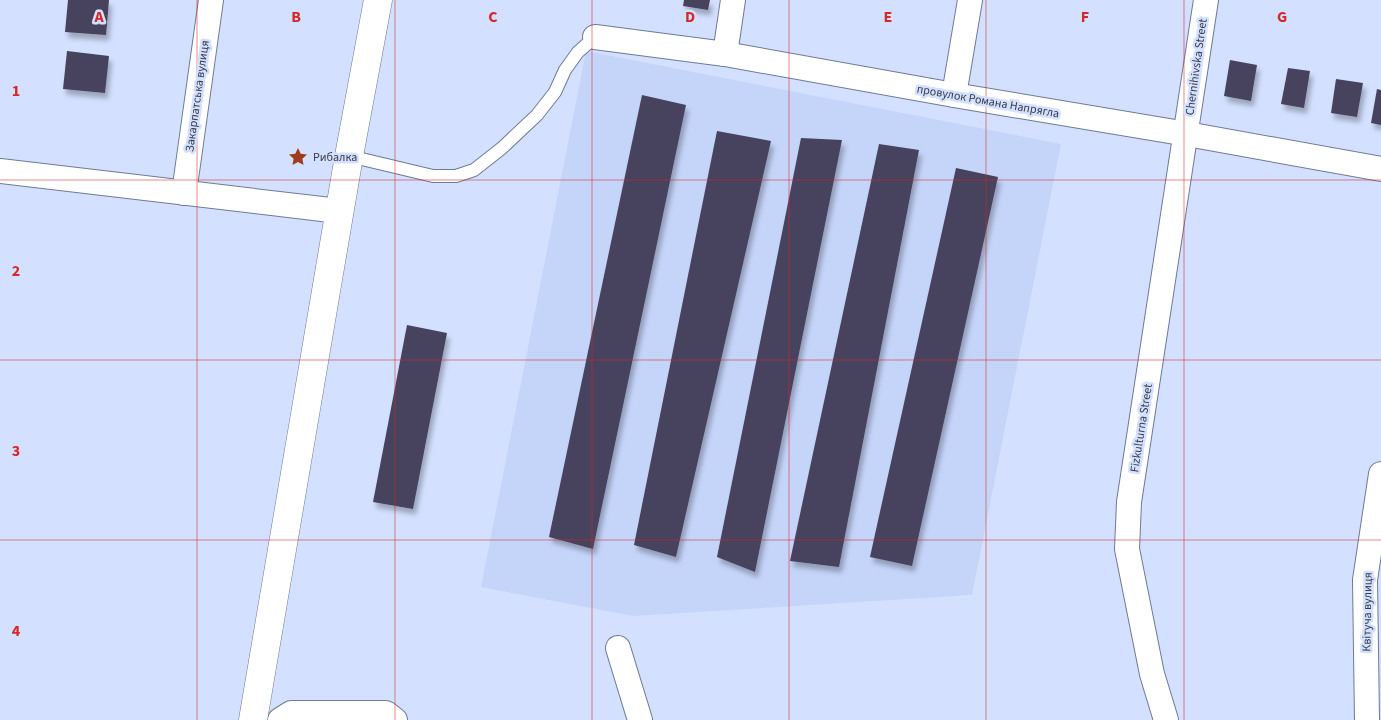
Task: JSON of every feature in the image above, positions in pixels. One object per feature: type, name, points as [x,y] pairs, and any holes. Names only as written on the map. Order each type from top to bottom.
[{"type":"street","name":"Закарпатська вулиця","points":[[184,193],[211,0]]},
{"type":"street","points":[[254,720],[339,211],[378,0]]},
{"type":"street","points":[[726,54],[733,0]]},
{"type":"street","points":[[954,96],[970,0]]},
{"type":"street","name":"Chernihivska Street","points":[[1186,134],[1206,0]]},
{"type":"street","name":"провулок Романа Напрягла","points":[[595,37],[726,54],[954,96],[1186,134],[1381,169]]},
{"type":"street","name":"Fizkulturna Street","points":[[1166,720],[1152,674],[1127,549],[1129,502],[1186,134]]},
{"type":"street","points":[[0,171],[339,211]]},
{"type":"street","name":"Квітуча вулиця","points":[[1367,720],[1365,580],[1381,474]]},
{"type":"street","points":[[618,648],[640,720]]},
{"type":"street","points":[[280,720],[291,713],[386,713],[395,720]]},
{"type":"lane","points":[[349,156],[434,176],[456,176],[474,170],[502,148],[537,115],[554,92],[565,70],[578,52],[595,37]]},
{"type":"shaded area","points":[[586,51],[1061,144],[972,595],[633,616],[481,587]]},
{"type":"building","points":[[68,0],[109,0],[106,35],[65,32]]},
{"type":"building","points":[[684,0],[710,0],[708,10],[683,6]]},
{"type":"building","points":[[67,51],[109,56],[105,93],[63,89]]},
{"type":"building","points":[[1230,60],[1257,65],[1251,101],[1224,96]]},
{"type":"building","points":[[1288,68],[1310,71],[1304,108],[1281,104]]},
{"type":"building","points":[[1336,79],[1363,83],[1357,117],[1331,113]]},
{"type":"building","points":[[1377,89],[1381,90],[1381,125],[1371,123]]},
{"type":"building","points":[[642,95],[686,105],[593,549],[549,537]]},
{"type":"building","points":[[717,131],[771,141],[676,557],[634,545]]},
{"type":"building","points":[[801,138],[842,140],[755,572],[717,557]]},
{"type":"building","points":[[879,144],[919,150],[839,567],[790,561]]},
{"type":"building","points":[[956,168],[998,177],[912,566],[870,557]]},
{"type":"building","points":[[407,325],[447,333],[413,509],[373,502]]},
{"type":"place","name":"Рибалка","points":[[298,157]]}]
